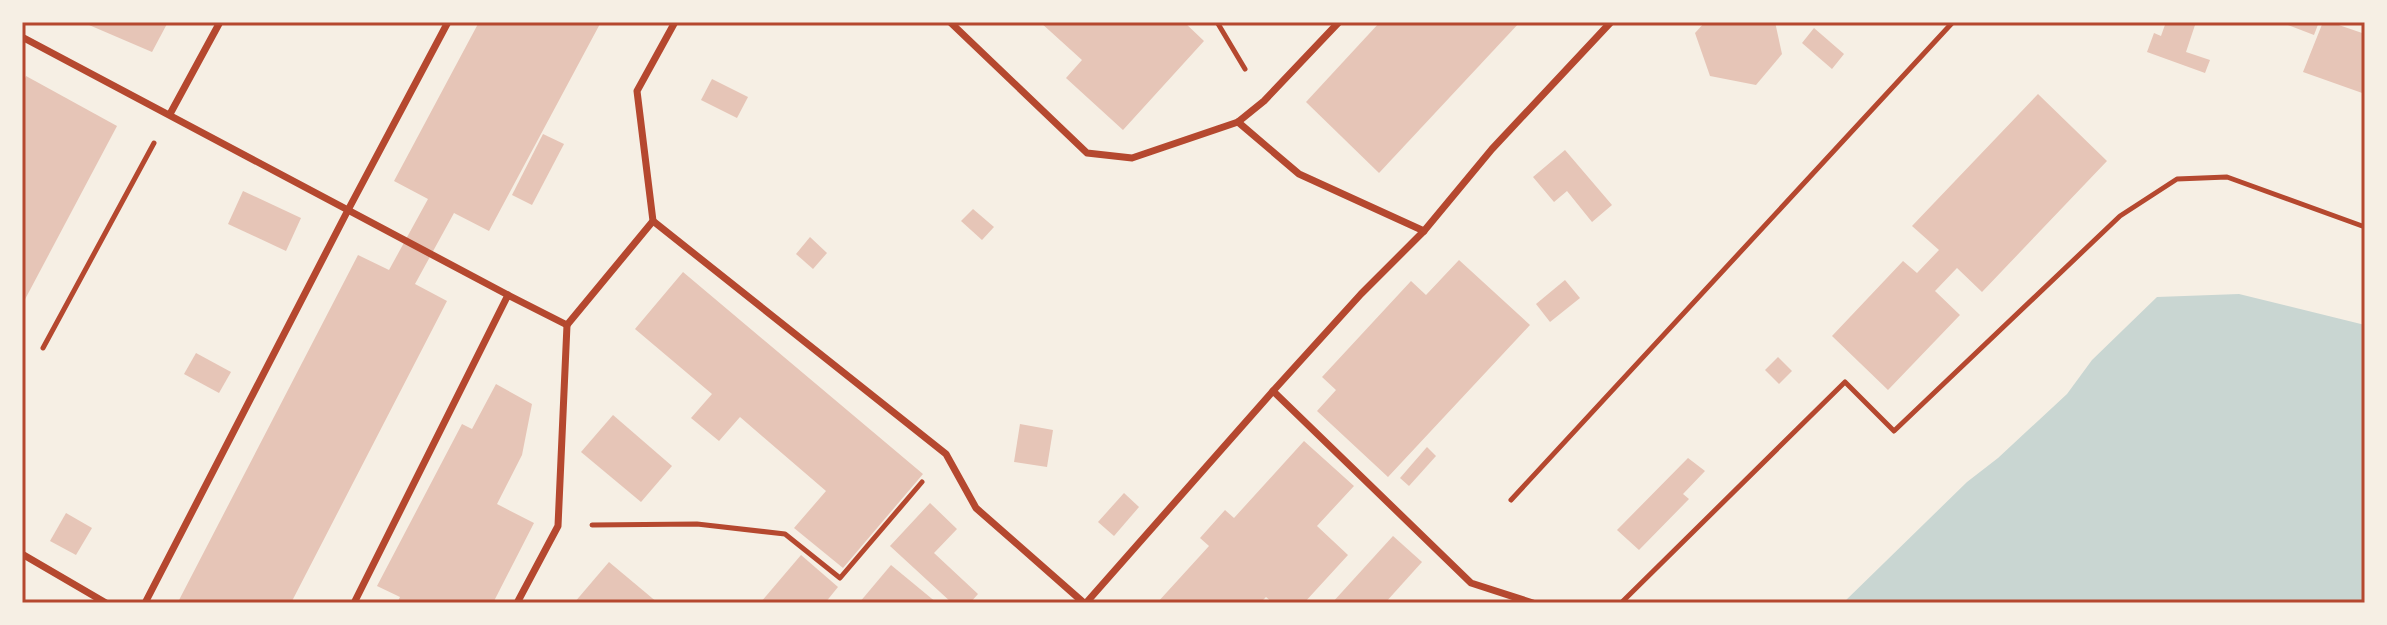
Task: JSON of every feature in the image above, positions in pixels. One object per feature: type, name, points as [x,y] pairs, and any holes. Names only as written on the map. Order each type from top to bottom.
[{"type":"street","points":[[170,114],[220,22]]},
{"type":"street","points":[[145,603],[448,22]]},
{"type":"street","points":[[675,22],[637,91],[653,221],[946,454],[976,508],[1085,603],[1361,294],[1424,231],[1492,149],[1611,22]]},
{"type":"street","points":[[950,22],[1087,153],[1132,158],[1238,122],[1264,101],[1339,22]]},
{"type":"street","points":[[22,37],[347,212],[567,325]]},
{"type":"street","points":[[1238,122],[1299,174],[1424,231]]},
{"type":"street","points":[[517,603],[558,526],[567,325],[653,221]]},
{"type":"street","points":[[354,603],[508,295]]},
{"type":"street","points":[[1273,391],[1471,583],[1533,603]]},
{"type":"street","points":[[22,554],[106,603]]},
{"type":"path","points":[[1217,22],[1264,101]]},
{"type":"path","points":[[1511,500],[1953,22]]},
{"type":"path","points":[[43,348],[170,114]]},
{"type":"path","points":[[1621,603],[1845,382],[1894,431],[2120,216],[2177,179],[2227,177],[2365,227]]},
{"type":"path","points":[[558,526],[697,524],[785,534],[840,578],[946,454]]},
{"type":"shaded area","points":[[2239,294],[2365,325],[2365,603],[1843,603],[1967,482],[1998,458],[2067,394],[2092,360],[2157,297]]},
{"type":"building","points":[[82,22],[168,22],[152,52]]},
{"type":"building","points":[[479,22],[601,22],[489,231],[454,213],[415,284],[447,301],[291,603],[178,602],[358,255],[389,270],[428,199],[394,181]]},
{"type":"building","points":[[1040,22],[1184,22],[1204,41],[1123,130],[1066,78],[1082,60]]},
{"type":"building","points":[[1380,22],[1520,22],[1379,173],[1306,102]]},
{"type":"building","points":[[1705,22],[1775,22],[1782,54],[1756,85],[1710,76],[1695,33]]},
{"type":"building","points":[[2166,22],[2196,22],[2186,52],[2210,60],[2205,73],[2147,52],[2154,33],[2161,36]]},
{"type":"building","points":[[2280,22],[2319,22],[2314,35]]},
{"type":"building","points":[[2323,22],[2365,34],[2365,94],[2303,72]]},
{"type":"building","points":[[1814,28],[1844,54],[1832,69],[1802,43]]},
{"type":"building","points":[[26,76],[117,126],[22,305],[22,85]]},
{"type":"building","points":[[712,79],[748,97],[737,118],[701,100]]},
{"type":"building","points":[[2038,94],[2107,161],[1982,292],[1957,268],[1935,291],[1960,315],[1888,390],[1832,336],[1903,261],[1917,273],[1939,250],[1912,226]]},
{"type":"building","points":[[543,134],[564,144],[532,205],[512,195]]},
{"type":"building","points":[[1565,150],[1612,205],[1592,222],[1567,191],[1554,202],[1533,177]]},
{"type":"building","points":[[243,191],[301,218],[286,251],[228,224]]},
{"type":"building","points":[[973,209],[994,227],[982,240],[961,221]]},
{"type":"building","points":[[810,237],[827,253],[813,269],[796,254]]},
{"type":"building","points":[[1459,260],[1530,325],[1388,477],[1317,411],[1336,390],[1322,377],[1411,281],[1426,295]]},
{"type":"building","points":[[683,272],[923,474],[843,568],[794,528],[826,491],[740,417],[719,441],[691,418],[712,394],[635,329]]},
{"type":"building","points":[[1565,280],[1580,298],[1550,322],[1536,304]]},
{"type":"building","points":[[196,353],[231,372],[219,393],[184,374]]},
{"type":"building","points":[[1778,357],[1792,371],[1779,384],[1765,370]]},
{"type":"building","points":[[496,384],[532,404],[522,455],[497,504],[534,523],[493,603],[397,603],[400,597],[377,586],[462,424],[472,429]]},
{"type":"building","points":[[613,415],[672,466],[641,502],[581,452]]},
{"type":"building","points":[[1020,424],[1053,430],[1047,467],[1014,462]]},
{"type":"building","points":[[1304,441],[1354,486],[1317,526],[1348,555],[1304,603],[1273,603],[1266,597],[1260,603],[1157,603],[1209,546],[1200,538],[1225,510],[1234,518]]},
{"type":"building","points":[[1427,447],[1436,456],[1409,486],[1400,478]]},
{"type":"building","points":[[1688,458],[1705,471],[1683,494],[1689,499],[1639,550],[1617,530]]},
{"type":"building","points":[[1124,493],[1139,507],[1114,536],[1098,522]]},
{"type":"building","points":[[930,503],[957,529],[934,553],[978,594],[970,603],[952,603],[890,546]]},
{"type":"building","points":[[66,513],[92,528],[76,555],[50,541]]},
{"type":"building","points":[[1393,536],[1422,562],[1385,603],[1332,603]]},
{"type":"building","points":[[801,555],[838,587],[825,603],[760,603]]},
{"type":"building","points":[[609,562],[658,603],[574,603]]},
{"type":"building","points":[[891,565],[937,603],[859,603]]}]
